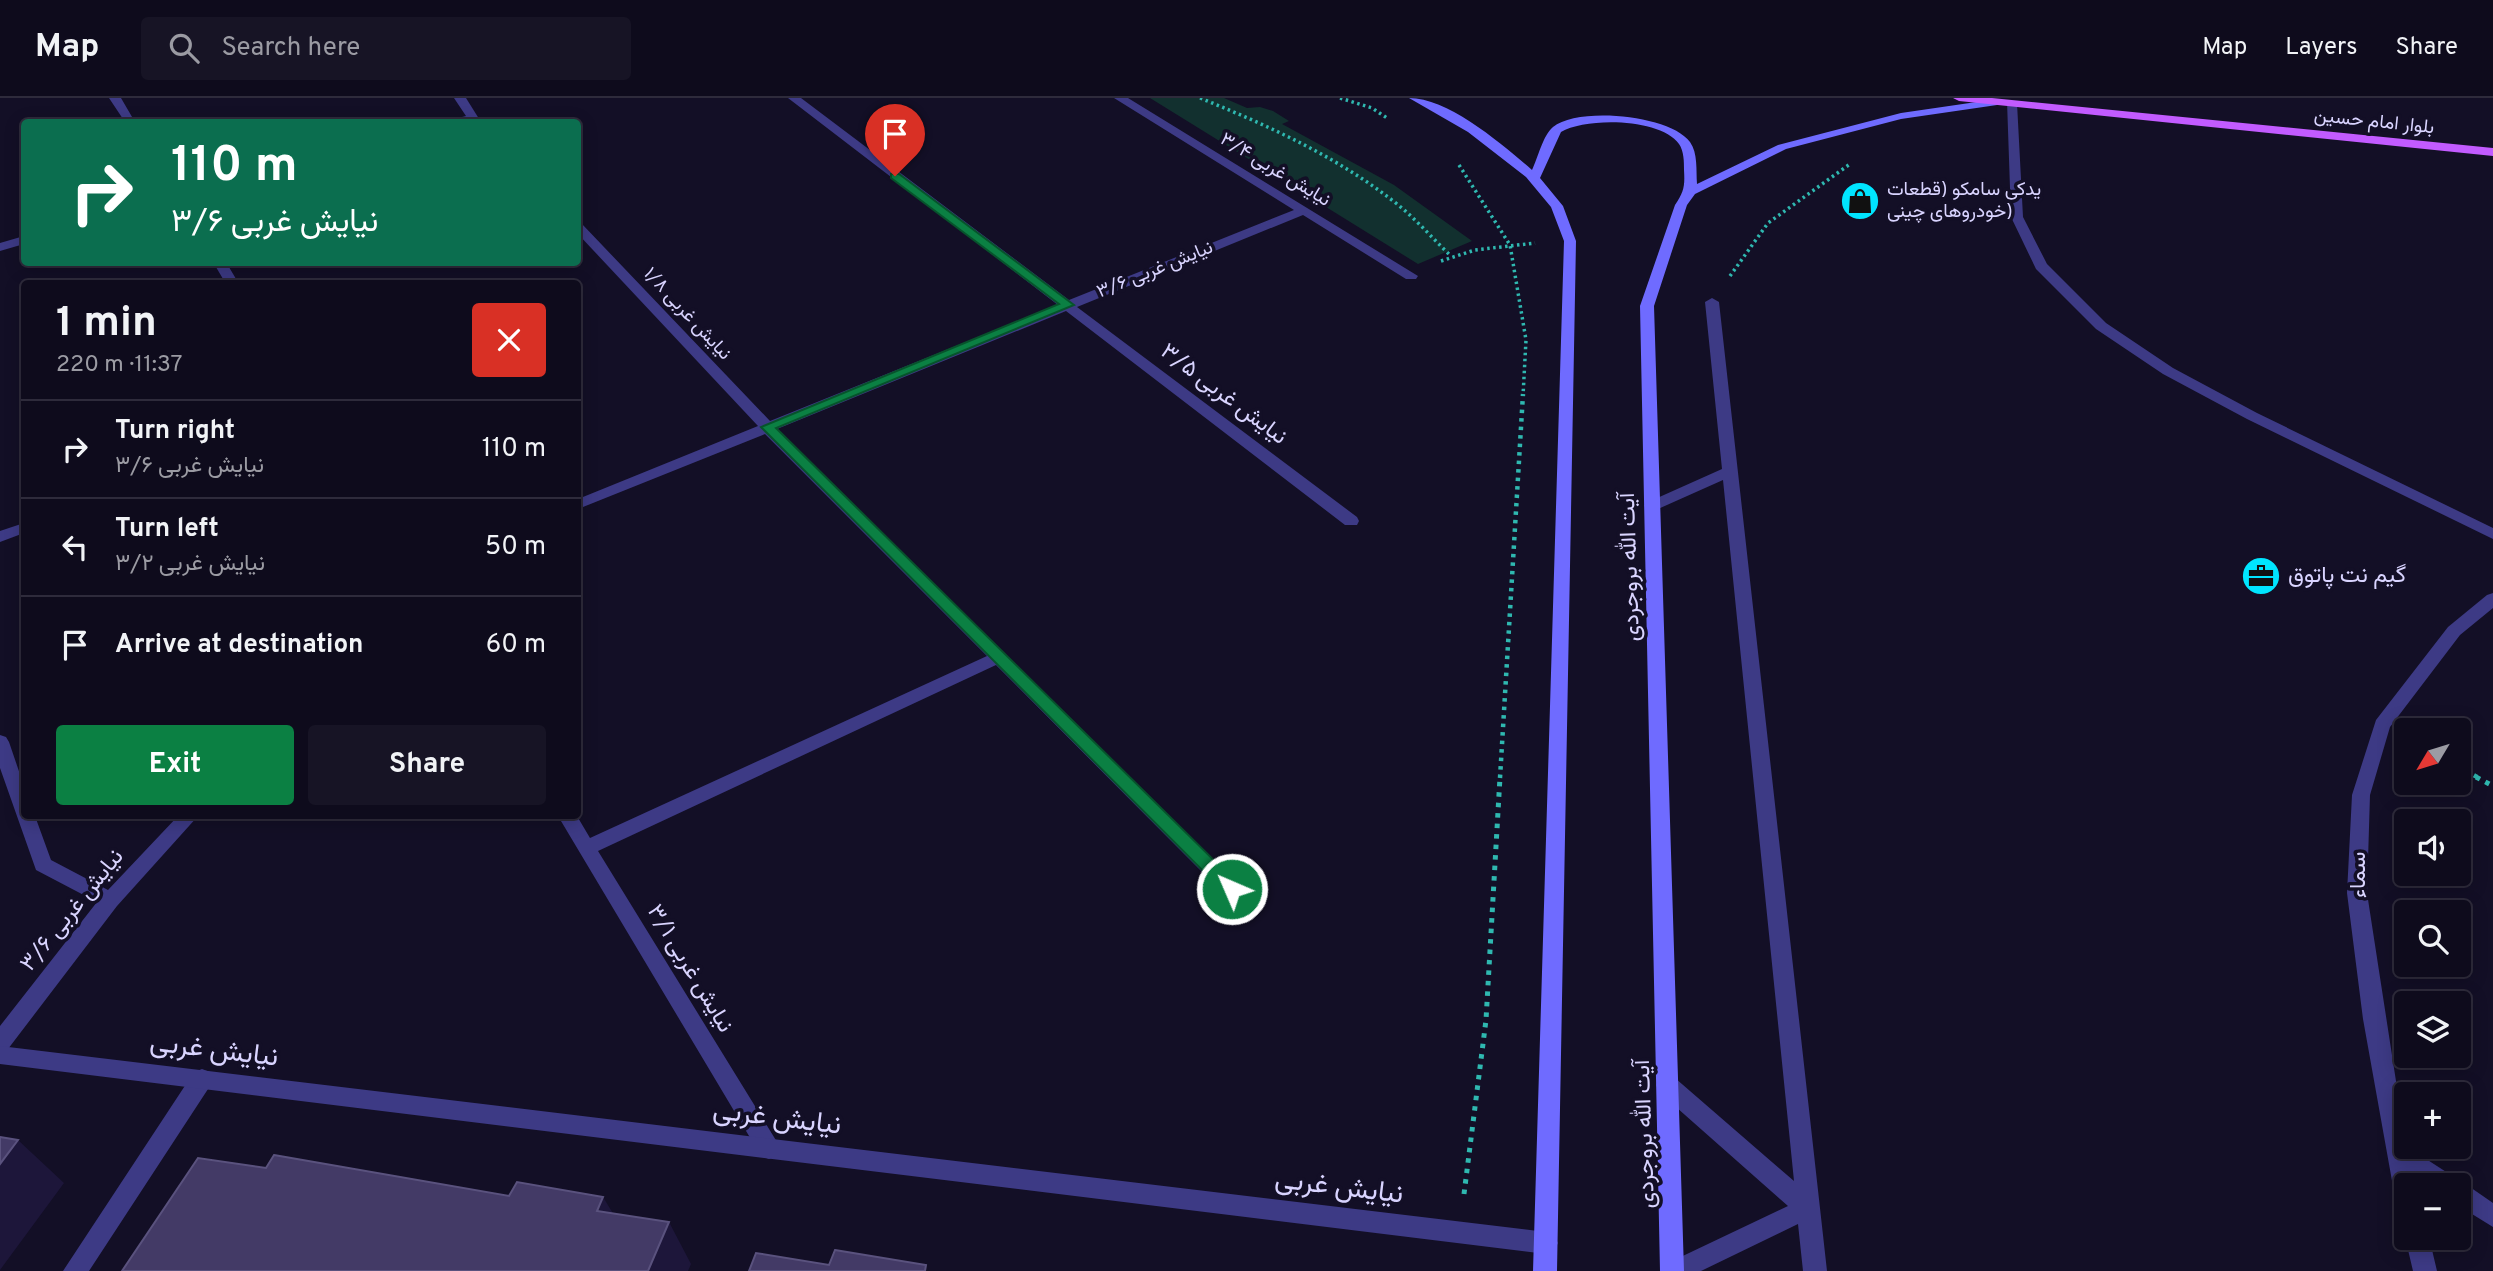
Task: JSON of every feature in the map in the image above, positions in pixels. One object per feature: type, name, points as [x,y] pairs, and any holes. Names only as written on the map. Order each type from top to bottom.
[{"type":"main road","points":[[1415,98],[1484,139],[1535,177],[1558,207],[1570,241],[1545,1271]]},
{"type":"main road","name":"بلوار امام حسین","points":[[1958,98],[2493,152]]},
{"type":"main road","points":[[1535,177],[1556,130],[1581,120],[1621,120],[1658,127],[1680,138],[1688,152],[1692,191],[1782,148],[1833,132],[1900,116],[2004,103]]},
{"type":"main road","name":"آیت الله بروجردی","points":[[1674,1271],[1647,306],[1681,205],[1692,191]]},
{"type":"street","points":[[115,98],[128,119]]},
{"type":"street","points":[[460,98],[472,119]]},
{"type":"street","name":"نیایش غربی ۳/۵","points":[[794,98],[1351,521]]},
{"type":"street","name":"نیایش غربی ۳/۴","points":[[1120,98],[1411,276]]},
{"type":"street","points":[[2004,103],[2017,217],[2041,266],[2101,326],[2168,371],[2252,416],[2493,534]]},
{"type":"street","name":"نیایش غربی ۳/۶","points":[[581,503],[1304,210]]},
{"type":"street","name":"نیایش غربی ۱/۸","points":[[581,230],[767,427],[1232,889]]},
{"type":"street","points":[[0,247],[21,241]]},
{"type":"street","points":[[1712,302],[1815,1271]]},
{"type":"street","points":[[1652,506],[1730,471]]},
{"type":"street","points":[[0,537],[21,529]]},
{"type":"street","name":"سماء","points":[[2394,1133],[2357,893],[2361,795],[2382,725],[2454,631],[2493,599]]},
{"type":"street","points":[[587,848],[999,657]]},
{"type":"street","points":[[0,742],[21,802]]},
{"type":"street","points":[[27,819],[43,865],[110,900]]},
{"type":"street","name":"نیایش غربی ۳/۶","points":[[0,1042],[110,900],[185,819]]},
{"type":"street","name":"نیایش غربی ۳/۱","points":[[569,819],[769,1149]]},
{"type":"street","name":"نیایش غربی","points":[[0,1055],[1546,1243]]},
{"type":"street","points":[[75,1271],[202,1079]]},
{"type":"street","points":[[1667,1085],[1808,1208]]},
{"type":"street","points":[[2407,1159],[2428,1173]]},
{"type":"street","points":[[2471,1201],[2493,1216]]},
{"type":"street","points":[[1674,1271],[1808,1208]]},
{"type":"street","points":[[2420,1250],[2425,1271]]},
{"type":"path","points":[[1200,98],[1266,124],[1347,171],[1397,204],[1451,256]]},
{"type":"path","points":[[1340,98],[1372,108],[1393,122]]},
{"type":"path","points":[[1458,163],[1510,245],[1526,340],[1486,1020],[1459,1233]]},
{"type":"path","points":[[1411,276],[1451,256],[1510,245],[1570,241]]},
{"type":"path","points":[[2471,774],[2493,786]]},
{"type":"green space","points":[[1150,98],[1224,98],[1247,108],[1260,107],[1273,111],[1289,121],[1282,124],[1394,185],[1472,241],[1418,264]]},
{"type":"building","points":[[0,1137],[18,1140],[0,1164]]},
{"type":"building","points":[[274,1155],[509,1196],[517,1182],[603,1197],[597,1211],[669,1222],[648,1271],[122,1271],[198,1158],[266,1168]]},
{"type":"building","points":[[835,1250],[926,1265],[925,1271],[749,1271],[756,1253],[829,1265]]},
{"type":"place","name":"یدکی سامکو (قطعات خودروهای چینی)","points":[[1860,201]]},
{"type":"place","name":"گیم نت پاتوق","points":[[2261,576]]},
{"type":"route","points":[[895,176],[1068,305],[767,427],[1232,889]]}]
